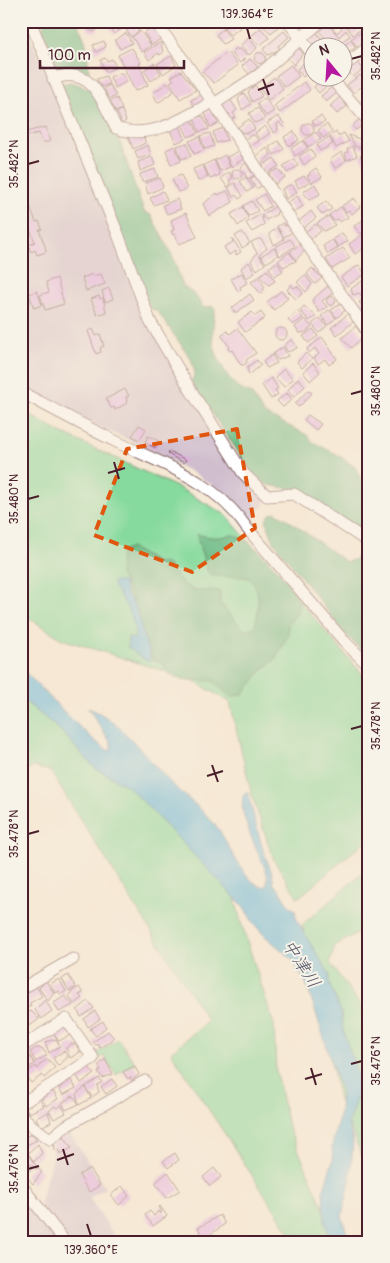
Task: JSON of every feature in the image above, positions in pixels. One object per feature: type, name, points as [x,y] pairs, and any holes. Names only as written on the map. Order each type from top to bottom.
[{"type":"street","points":[[154,21],[187,63],[329,280],[369,334]]},
{"type":"street","points":[[288,21],[302,42]]},
{"type":"street","points":[[53,79],[71,76],[86,80],[94,85],[116,128],[125,131],[144,131],[173,124],[213,103],[260,74],[321,21]]},
{"type":"street","points":[[21,24],[25,22],[32,26],[118,234],[150,321],[190,390],[243,472],[267,496],[294,494],[369,542]]},
{"type":"street","points":[[352,60],[369,47]]},
{"type":"street","points":[[340,88],[369,122]]},
{"type":"street","points":[[21,392],[67,418],[199,481],[219,495],[234,509],[252,534],[344,641],[369,666]]},
{"type":"street","points":[[21,989],[73,959]]},
{"type":"street","points":[[21,1047],[66,1019],[93,1058],[21,1104]]},
{"type":"street","points":[[21,1114],[32,1126],[50,1139],[66,1126],[128,1087],[145,1081]]},
{"type":"street","points":[[21,1186],[65,1242]]},
{"type":"highlighted area","points":[[237,429],[255,528],[192,572],[94,535],[127,449]]},
{"type":"shaded area","points":[[28,31],[114,233],[145,319],[266,501],[249,525],[231,498],[197,475],[140,445],[83,420],[21,386],[21,34]]},
{"type":"shaded area","points":[[67,1129],[105,1188],[89,1198],[119,1242],[69,1242],[39,1204],[52,1160],[52,1141]]},
{"type":"shaded area","points":[[21,1193],[33,1210],[59,1242],[21,1242]]},
{"type":"green space","points":[[45,21],[77,21],[86,43],[89,71],[59,69],[42,29]]},
{"type":"green space","points":[[71,82],[91,89],[118,137],[144,212],[151,215],[172,255],[183,286],[195,295],[204,308],[212,306],[215,309],[213,341],[221,365],[226,373],[237,387],[251,393],[263,413],[307,435],[313,442],[340,456],[355,467],[360,477],[369,481],[369,528],[360,531],[294,489],[267,485],[252,473],[191,382],[195,373],[191,359],[158,312],[150,308],[61,84]]},
{"type":"green space","points":[[21,410],[61,433],[179,488],[226,515],[369,682],[369,838],[298,898],[274,860],[252,796],[230,702],[190,679],[62,639],[21,613]]},
{"type":"green space","points":[[275,512],[346,562],[356,559],[365,546],[369,548],[369,657],[346,635],[274,542],[266,521],[269,515]]},
{"type":"green space","points":[[196,534],[213,537],[232,535],[245,540],[281,574],[298,600],[299,611],[288,624],[288,635],[274,661],[263,669],[243,694],[231,697],[213,681],[181,680],[168,673],[161,662],[153,660],[142,633],[141,622],[135,606],[120,574],[121,552],[131,548],[155,562],[167,564],[181,582],[190,588],[201,591],[213,590],[220,592],[220,603],[244,630],[255,627],[258,598],[255,584],[250,579],[244,577],[212,576],[207,570]]},
{"type":"green space","points":[[21,698],[60,730],[95,768],[129,787],[224,852],[240,919],[274,1025],[276,1072],[288,1126],[338,1242],[296,1242],[171,1052],[208,1021],[50,771],[34,767],[21,774]]},
{"type":"green space","points":[[369,867],[369,928],[335,945],[330,963],[369,1017],[369,1173],[339,1100],[302,925]]},
{"type":"green space","points":[[118,1039],[135,1063],[116,1075],[104,1056],[99,1058],[96,1054]]},
{"type":"water","points":[[113,582],[123,582],[126,594],[135,606],[150,654],[150,661],[128,648],[128,637],[134,639],[134,627],[125,604],[113,586]]},
{"type":"water","name":"中津川","points":[[21,668],[81,728],[104,748],[111,751],[111,743],[88,708],[110,720],[120,729],[167,779],[213,823],[249,878],[262,887],[267,886],[267,874],[249,832],[242,808],[243,798],[247,791],[274,885],[288,904],[295,910],[296,918],[305,935],[329,973],[329,983],[341,1012],[343,1030],[357,1074],[359,1090],[348,1123],[353,1141],[350,1181],[342,1216],[349,1242],[331,1242],[325,1221],[323,1192],[333,1160],[332,1147],[340,1112],[341,1092],[307,985],[292,959],[265,936],[254,924],[244,907],[129,787],[95,768],[60,730],[21,698]]},
{"type":"building","points":[[93,20],[99,26],[93,32],[87,26]]},
{"type":"building","points":[[118,21],[122,29],[114,34],[108,26]]},
{"type":"building","points":[[120,21],[132,21],[139,31],[131,37]]},
{"type":"building","points":[[232,21],[240,28],[230,35],[224,28]]},
{"type":"building","points":[[269,21],[275,21],[279,26],[271,33],[263,26]]},
{"type":"building","points":[[296,21],[307,21],[309,24],[301,30]]},
{"type":"building","points":[[327,21],[336,21],[342,28],[337,33]]},
{"type":"building","points":[[353,21],[358,21],[362,28],[353,35],[346,26]]},
{"type":"building","points":[[326,22],[339,37],[346,30],[350,36],[347,38],[325,38],[319,31],[326,25]]},
{"type":"building","points":[[154,26],[162,38],[152,45],[144,33]]},
{"type":"building","points":[[261,28],[269,38],[259,46],[251,36]]},
{"type":"building","points":[[223,29],[231,39],[223,44],[216,35]]},
{"type":"building","points":[[140,31],[151,45],[142,52],[132,37]]},
{"type":"building","points":[[284,31],[289,37],[278,46],[280,49],[268,55],[263,49]]},
{"type":"building","points":[[363,31],[367,36],[357,47],[352,38]]},
{"type":"building","points":[[316,32],[321,38],[309,38]]},
{"type":"building","points":[[126,33],[132,43],[120,49],[115,40]]},
{"type":"building","points":[[249,38],[257,48],[249,55],[241,45]]},
{"type":"building","points":[[104,41],[106,47],[96,52],[93,45]]},
{"type":"building","points":[[352,41],[356,47],[352,50]]},
{"type":"building","points":[[161,42],[163,53],[159,55],[158,53],[149,60],[144,52]]},
{"type":"building","points":[[298,47],[302,52],[294,65],[286,56]]},
{"type":"building","points":[[132,48],[141,63],[139,64],[148,85],[135,91],[118,55]]},
{"type":"building","points":[[236,48],[238,50],[240,48],[247,56],[240,63],[231,53]]},
{"type":"building","points":[[227,52],[238,65],[214,83],[202,72]]},
{"type":"building","points":[[260,52],[266,58],[260,64],[254,58]]},
{"type":"building","points":[[171,56],[176,65],[163,74],[157,64]]},
{"type":"building","points":[[105,58],[107,61],[112,59],[116,67],[106,72],[100,60]]},
{"type":"building","points":[[250,59],[258,67],[249,74],[242,66]]},
{"type":"building","points":[[357,61],[363,69],[353,77],[352,76],[352,66]]},
{"type":"building","points":[[154,63],[161,74],[151,81],[144,70]]},
{"type":"building","points":[[291,65],[299,76],[285,87],[276,76]]},
{"type":"building","points":[[302,65],[302,76],[297,69]]},
{"type":"building","points":[[181,71],[196,90],[180,99],[170,82],[174,80],[171,77]]},
{"type":"building","points":[[122,73],[127,81],[115,88],[110,77]]},
{"type":"building","points":[[360,75],[364,79],[363,85],[354,93],[350,88],[352,88],[352,81]]},
{"type":"building","points":[[106,76],[109,84],[101,87],[97,79]]},
{"type":"building","points":[[274,77],[283,88],[269,100],[260,89]]},
{"type":"building","points":[[167,83],[174,91],[158,103],[153,93]]},
{"type":"building","points":[[302,84],[302,88],[308,88],[310,90],[280,113],[274,106]]},
{"type":"building","points":[[110,85],[116,96],[109,99],[104,88]]},
{"type":"building","points":[[255,85],[262,96],[252,102],[248,92]]},
{"type":"building","points":[[315,88],[324,88],[319,93]]},
{"type":"building","points":[[331,88],[335,88],[338,92],[326,102],[321,96]]},
{"type":"building","points":[[244,93],[251,104],[242,110],[238,99]]},
{"type":"building","points":[[203,94],[206,99],[194,106],[191,100]]},
{"type":"building","points":[[369,95],[369,111],[362,100]]},
{"type":"building","points":[[340,97],[347,106],[337,114],[330,106]]},
{"type":"building","points":[[117,98],[122,109],[116,112],[110,101]]},
{"type":"building","points":[[265,98],[274,111],[266,116],[257,104]]},
{"type":"building","points":[[230,99],[237,110],[233,113],[236,117],[231,120],[227,116],[230,114],[227,114],[222,104]]},
{"type":"building","points":[[258,108],[265,119],[254,123],[249,113]]},
{"type":"building","points":[[122,110],[126,121],[122,124],[117,112]]},
{"type":"building","points":[[212,110],[218,124],[210,127],[205,113]]},
{"type":"building","points":[[203,116],[209,129],[199,132],[194,118]]},
{"type":"building","points":[[278,116],[285,125],[283,127],[279,122],[277,124],[278,130],[274,133],[267,123]]},
{"type":"building","points":[[321,116],[325,122],[315,126],[312,121]]},
{"type":"building","points":[[361,118],[365,123],[356,130],[352,126]]},
{"type":"building","points":[[249,119],[255,129],[247,133],[241,132],[238,127]]},
{"type":"building","points":[[192,120],[198,133],[188,137],[182,124]]},
{"type":"building","points":[[308,123],[314,129],[308,135],[302,129]]},
{"type":"building","points":[[327,124],[332,132],[323,138],[318,130]]},
{"type":"building","points":[[180,126],[185,139],[176,143],[170,130]]},
{"type":"building","points":[[265,126],[270,133],[260,140],[255,133]]},
{"type":"building","points":[[46,127],[50,142],[42,142],[39,133],[21,137],[21,133]]},
{"type":"building","points":[[223,128],[227,140],[216,143],[213,132]]},
{"type":"building","points":[[294,131],[299,140],[289,146],[284,137]]},
{"type":"building","points":[[316,132],[321,139],[308,147],[304,140]]},
{"type":"building","points":[[336,132],[338,136],[344,133],[349,141],[336,148],[330,136]]},
{"type":"building","points":[[144,133],[145,143],[133,149],[128,136]]},
{"type":"building","points":[[210,133],[214,146],[205,149],[200,136]]},
{"type":"building","points":[[254,135],[259,141],[249,147],[244,140]]},
{"type":"building","points":[[349,135],[367,142],[368,149],[355,146]]},
{"type":"building","points":[[199,137],[204,150],[194,154],[189,141]]},
{"type":"building","points":[[329,137],[333,144],[320,151],[317,145]]},
{"type":"building","points":[[278,141],[284,149],[274,155],[269,147]]},
{"type":"building","points":[[303,141],[308,148],[295,156],[291,148]]},
{"type":"building","points":[[187,143],[191,156],[181,159],[177,146]]},
{"type":"building","points":[[148,145],[151,155],[138,159],[135,151]]},
{"type":"building","points":[[175,146],[181,161],[171,165],[166,150]]},
{"type":"building","points":[[353,146],[357,156],[347,160],[345,153],[348,152],[347,149]]},
{"type":"building","points":[[267,148],[271,155],[260,165],[255,157]]},
{"type":"building","points":[[311,149],[315,156],[304,165],[299,156]]},
{"type":"building","points":[[369,150],[369,162],[365,164],[360,156]]},
{"type":"building","points":[[239,151],[243,159],[231,167],[227,157]]},
{"type":"building","points":[[341,152],[346,160],[336,169],[330,160]]},
{"type":"building","points":[[225,155],[230,167],[220,171],[215,160]]},
{"type":"building","points":[[152,157],[155,165],[140,171],[138,162]]},
{"type":"building","points":[[274,158],[279,166],[266,174],[261,166]]},
{"type":"building","points":[[294,159],[298,166],[287,173],[283,166]]},
{"type":"building","points":[[214,160],[220,175],[210,179],[204,165]]},
{"type":"building","points":[[246,163],[252,173],[254,171],[256,174],[248,179],[240,167]]},
{"type":"building","points":[[203,165],[208,177],[198,181],[193,169]]},
{"type":"building","points":[[316,168],[322,177],[312,183],[307,176]]},
{"type":"building","points":[[155,169],[158,177],[142,182],[140,174]]},
{"type":"building","points":[[235,169],[239,169],[242,174],[241,178],[235,179],[232,176],[232,172]]},
{"type":"building","points":[[278,169],[285,177],[275,184],[269,174]]},
{"type":"building","points":[[229,172],[233,178],[229,180],[231,184],[227,187],[221,178]]},
{"type":"building","points":[[181,175],[187,189],[178,192],[172,179]]},
{"type":"building","points":[[256,175],[263,185],[256,189],[250,179]]},
{"type":"building","points":[[304,176],[310,182],[299,188],[295,181]]},
{"type":"building","points":[[246,177],[253,188],[247,192],[240,181]]},
{"type":"building","points":[[160,178],[163,187],[148,194],[145,183]]},
{"type":"building","points":[[235,183],[243,196],[239,199],[236,195],[233,197],[228,188]]},
{"type":"building","points":[[315,184],[320,194],[309,200],[303,192]]},
{"type":"building","points":[[292,185],[297,192],[286,199],[282,189]]},
{"type":"building","points":[[163,191],[167,200],[154,205],[150,198]]},
{"type":"building","points":[[227,191],[233,202],[209,216],[203,204],[217,193],[218,195]]},
{"type":"building","points":[[264,194],[271,206],[263,211],[255,200]]},
{"type":"building","points":[[297,196],[303,206],[294,212],[287,203]]},
{"type":"building","points":[[354,198],[360,207],[352,214],[349,210],[346,212],[342,206]]},
{"type":"building","points":[[177,199],[181,209],[167,214],[163,205]]},
{"type":"building","points":[[252,201],[258,211],[248,216],[243,206]]},
{"type":"building","points":[[326,201],[332,209],[323,215],[317,208]]},
{"type":"building","points":[[29,204],[36,222],[39,221],[42,229],[39,230],[46,252],[37,255],[35,250],[31,252],[28,245],[35,242],[21,207]]},
{"type":"building","points":[[276,206],[280,210],[277,214],[266,220],[262,215]]},
{"type":"building","points":[[243,207],[248,218],[238,226],[231,214]]},
{"type":"building","points":[[341,207],[348,217],[340,222],[337,219],[334,221],[329,215]]},
{"type":"building","points":[[311,211],[316,218],[303,228],[298,222]]},
{"type":"building","points":[[186,213],[197,237],[179,244],[175,234],[173,235],[171,231],[174,230],[171,220]]},
{"type":"building","points":[[261,214],[264,225],[252,232],[246,223]]},
{"type":"building","points":[[329,216],[335,225],[324,231],[317,223]]},
{"type":"building","points":[[366,218],[369,227],[361,234],[354,226]]},
{"type":"building","points":[[283,223],[284,226],[289,225],[293,232],[284,237],[277,226]]},
{"type":"building","points":[[316,224],[321,231],[310,240],[305,232]]},
{"type":"building","points":[[277,228],[284,239],[274,245],[269,234]]},
{"type":"building","points":[[368,231],[369,245],[355,254],[349,244]]},
{"type":"building","points":[[242,232],[250,243],[242,248],[235,236]]},
{"type":"building","points":[[342,233],[348,241],[338,247],[333,239]]},
{"type":"building","points":[[232,238],[241,252],[236,255],[236,251],[229,255],[224,247],[233,242]]},
{"type":"building","points":[[261,239],[267,248],[259,255],[265,264],[257,270],[251,261],[257,253],[251,242]]},
{"type":"building","points":[[290,239],[295,246],[280,256],[275,247]]},
{"type":"building","points":[[332,240],[338,248],[328,254],[323,246]]},
{"type":"building","points":[[300,244],[305,250],[296,260],[290,252]]},
{"type":"building","points":[[274,248],[279,255],[266,263],[261,256]]},
{"type":"building","points":[[343,248],[350,258],[332,269],[326,259]]},
{"type":"building","points":[[289,252],[296,261],[283,267],[278,261]]},
{"type":"building","points":[[249,262],[255,273],[246,278],[241,268]]},
{"type":"building","points":[[277,262],[283,271],[274,276],[269,268]]},
{"type":"building","points":[[359,265],[365,274],[347,286],[341,277]]},
{"type":"building","points":[[312,268],[322,278],[315,284],[307,274]]},
{"type":"building","points":[[267,270],[275,281],[269,285],[259,276]]},
{"type":"building","points":[[242,273],[247,283],[240,287],[241,290],[238,291],[231,279]]},
{"type":"building","points":[[93,274],[93,276],[101,274],[105,284],[86,291],[82,278]]},
{"type":"building","points":[[305,275],[312,284],[306,292],[297,282]]},
{"type":"building","points":[[258,277],[265,287],[261,294],[251,282]]},
{"type":"building","points":[[57,278],[64,304],[45,310],[40,295],[49,292],[46,282]]},
{"type":"building","points":[[362,281],[367,291],[361,295],[359,293],[353,295],[351,289]]},
{"type":"building","points":[[291,284],[294,288],[297,286],[303,293],[296,299],[287,290]]},
{"type":"building","points":[[328,286],[333,293],[322,301],[327,307],[319,312],[312,300]]},
{"type":"building","points":[[109,288],[113,299],[105,302],[102,291]]},
{"type":"building","points":[[37,291],[42,305],[34,308],[29,294]]},
{"type":"building","points":[[281,291],[288,298],[274,310],[267,302]]},
{"type":"building","points":[[250,294],[254,300],[237,312],[234,312],[232,308]]},
{"type":"building","points":[[99,296],[100,299],[103,298],[106,312],[97,315],[91,299]]},
{"type":"building","points":[[369,296],[369,306],[365,309],[359,302]]},
{"type":"building","points":[[331,297],[335,301],[331,305],[327,301]]},
{"type":"building","points":[[341,304],[345,310],[337,318],[331,310]]},
{"type":"building","points":[[304,306],[316,316],[309,321],[300,310]]},
{"type":"building","points":[[329,310],[336,318],[328,325],[321,316]]},
{"type":"building","points":[[298,311],[303,318],[293,325],[288,320]]},
{"type":"building","points":[[252,312],[255,316],[261,312],[265,318],[245,332],[238,322]]},
{"type":"building","points":[[348,314],[354,321],[337,335],[331,328]]},
{"type":"building","points":[[320,318],[327,326],[319,333],[312,324]]},
{"type":"building","points":[[305,319],[312,327],[306,332],[299,333],[295,327]]},
{"type":"building","points":[[356,326],[363,337],[351,348],[342,338]]},
{"type":"building","points":[[237,328],[256,353],[246,360],[247,362],[244,365],[241,365],[232,350],[228,349],[230,347],[221,335],[227,331],[230,334]]},
{"type":"building","points":[[281,328],[287,334],[281,340],[275,334]]},
{"type":"building","points":[[93,329],[96,336],[100,334],[104,346],[100,348],[101,352],[96,354],[88,331]]},
{"type":"building","points":[[313,329],[318,336],[308,343],[303,336]]},
{"type":"building","points":[[322,337],[337,359],[329,365],[325,359],[318,364],[314,358],[319,354],[315,348],[309,353],[307,349]]},
{"type":"building","points":[[292,339],[297,348],[288,352],[284,346]]},
{"type":"building","points":[[283,347],[288,356],[278,360],[273,354]]},
{"type":"building","points":[[306,353],[312,359],[302,368],[297,362]]},
{"type":"building","points":[[272,355],[277,363],[267,368],[263,362]]},
{"type":"building","points":[[257,360],[261,365],[249,375],[247,367]]},
{"type":"building","points":[[313,363],[320,372],[310,381],[303,372]]},
{"type":"building","points":[[284,369],[293,379],[284,387],[275,377]]},
{"type":"building","points":[[271,378],[278,388],[275,390],[278,394],[271,399],[262,385]]},
{"type":"building","points":[[298,378],[305,386],[294,397],[288,390]]},
{"type":"building","points":[[125,389],[129,396],[126,397],[127,403],[115,410],[114,407],[111,408],[106,399]]},
{"type":"building","points":[[308,390],[312,393],[299,407],[295,404]]},
{"type":"building","points":[[287,393],[292,399],[283,407],[277,401]]},
{"type":"building","points":[[308,415],[321,424],[316,430],[304,420]]},
{"type":"building","points":[[139,425],[146,429],[139,440],[132,436]]},
{"type":"building","points":[[148,436],[159,441],[155,448],[145,442]]},
{"type":"building","points":[[169,451],[186,460],[184,463],[168,454]]},
{"type":"building","points":[[68,975],[76,987],[69,991],[62,979]]},
{"type":"building","points":[[59,979],[66,991],[61,995],[59,991],[56,993],[50,984]]},
{"type":"building","points":[[46,981],[54,993],[48,1001],[39,988]]},
{"type":"building","points":[[35,984],[42,996],[30,1003],[31,1006],[27,1008],[21,1002],[21,994]]},
{"type":"building","points":[[79,987],[83,993],[79,995],[82,998],[74,1004],[69,996],[71,992]]},
{"type":"building","points":[[65,996],[73,1005],[59,1012],[54,1003]]},
{"type":"building","points":[[45,1000],[52,1011],[41,1019],[35,1010]]},
{"type":"building","points":[[88,1001],[94,1008],[81,1017],[77,1010]]},
{"type":"building","points":[[31,1011],[39,1019],[30,1026],[23,1016]]},
{"type":"building","points":[[95,1011],[100,1019],[88,1027],[84,1019]]},
{"type":"building","points":[[103,1021],[106,1027],[96,1036],[90,1029]]},
{"type":"building","points":[[66,1027],[70,1035],[59,1041],[53,1033]]},
{"type":"building","points":[[108,1031],[114,1038],[100,1048],[98,1044],[96,1045],[93,1042]]},
{"type":"building","points":[[56,1039],[60,1046],[49,1053],[45,1042]]},
{"type":"building","points":[[71,1044],[76,1044],[80,1052],[70,1058],[66,1048]]},
{"type":"building","points":[[36,1048],[42,1048],[47,1055],[36,1062],[30,1052]]},
{"type":"building","points":[[64,1051],[68,1057],[58,1066],[53,1058]]},
{"type":"building","points":[[25,1056],[26,1058],[30,1056],[35,1064],[24,1070],[21,1058]]},
{"type":"building","points":[[48,1059],[55,1068],[44,1078],[42,1075],[31,1083],[24,1074],[36,1066],[38,1069],[40,1064]]},
{"type":"building","points":[[105,1059],[113,1074],[102,1078],[98,1072],[101,1070],[98,1066]]},
{"type":"building","points":[[134,1066],[139,1074],[132,1081],[123,1072]]},
{"type":"building","points":[[89,1067],[94,1074],[81,1083],[76,1075]]},
{"type":"building","points":[[99,1078],[102,1082],[97,1085],[99,1092],[92,1097],[85,1087]]},
{"type":"building","points":[[112,1079],[117,1086],[106,1094],[101,1087]]},
{"type":"building","points":[[71,1080],[76,1088],[63,1095],[59,1088]]},
{"type":"building","points":[[85,1087],[91,1098],[79,1105],[76,1094]]},
{"type":"building","points":[[50,1092],[54,1092],[58,1099],[46,1106],[42,1099]]},
{"type":"building","points":[[73,1096],[79,1104],[66,1110],[62,1103]]},
{"type":"building","points":[[39,1098],[44,1106],[29,1113],[26,1108]]},
{"type":"building","points":[[61,1105],[66,1113],[54,1119],[49,1111],[55,1106],[57,1108]]},
{"type":"building","points":[[48,1112],[51,1122],[41,1127],[36,1118]]},
{"type":"building","points":[[26,1134],[27,1136],[33,1134],[37,1140],[22,1147],[24,1149],[21,1151],[21,1137]]},
{"type":"building","points":[[64,1136],[72,1148],[60,1154],[58,1149],[55,1150],[54,1142]]},
{"type":"building","points":[[38,1144],[42,1153],[34,1162],[28,1153]]},
{"type":"building","points":[[175,1153],[179,1160],[168,1168],[163,1161]]},
{"type":"building","points":[[28,1155],[37,1167],[35,1169],[38,1168],[42,1172],[33,1184],[25,1175],[33,1167],[31,1164],[26,1168],[24,1165],[21,1166],[21,1157]]},
{"type":"building","points":[[90,1168],[100,1185],[89,1192],[79,1175]]},
{"type":"building","points":[[214,1168],[221,1177],[210,1186],[203,1177]]},
{"type":"building","points":[[168,1172],[180,1190],[167,1198],[155,1183]]},
{"type":"building","points":[[122,1186],[129,1196],[119,1205],[111,1195]]},
{"type":"building","points":[[160,1206],[167,1216],[153,1226],[145,1215],[150,1211],[154,1216],[158,1211],[160,1214],[162,1212]]},
{"type":"building","points":[[220,1215],[225,1224],[204,1239],[198,1228]]}]
